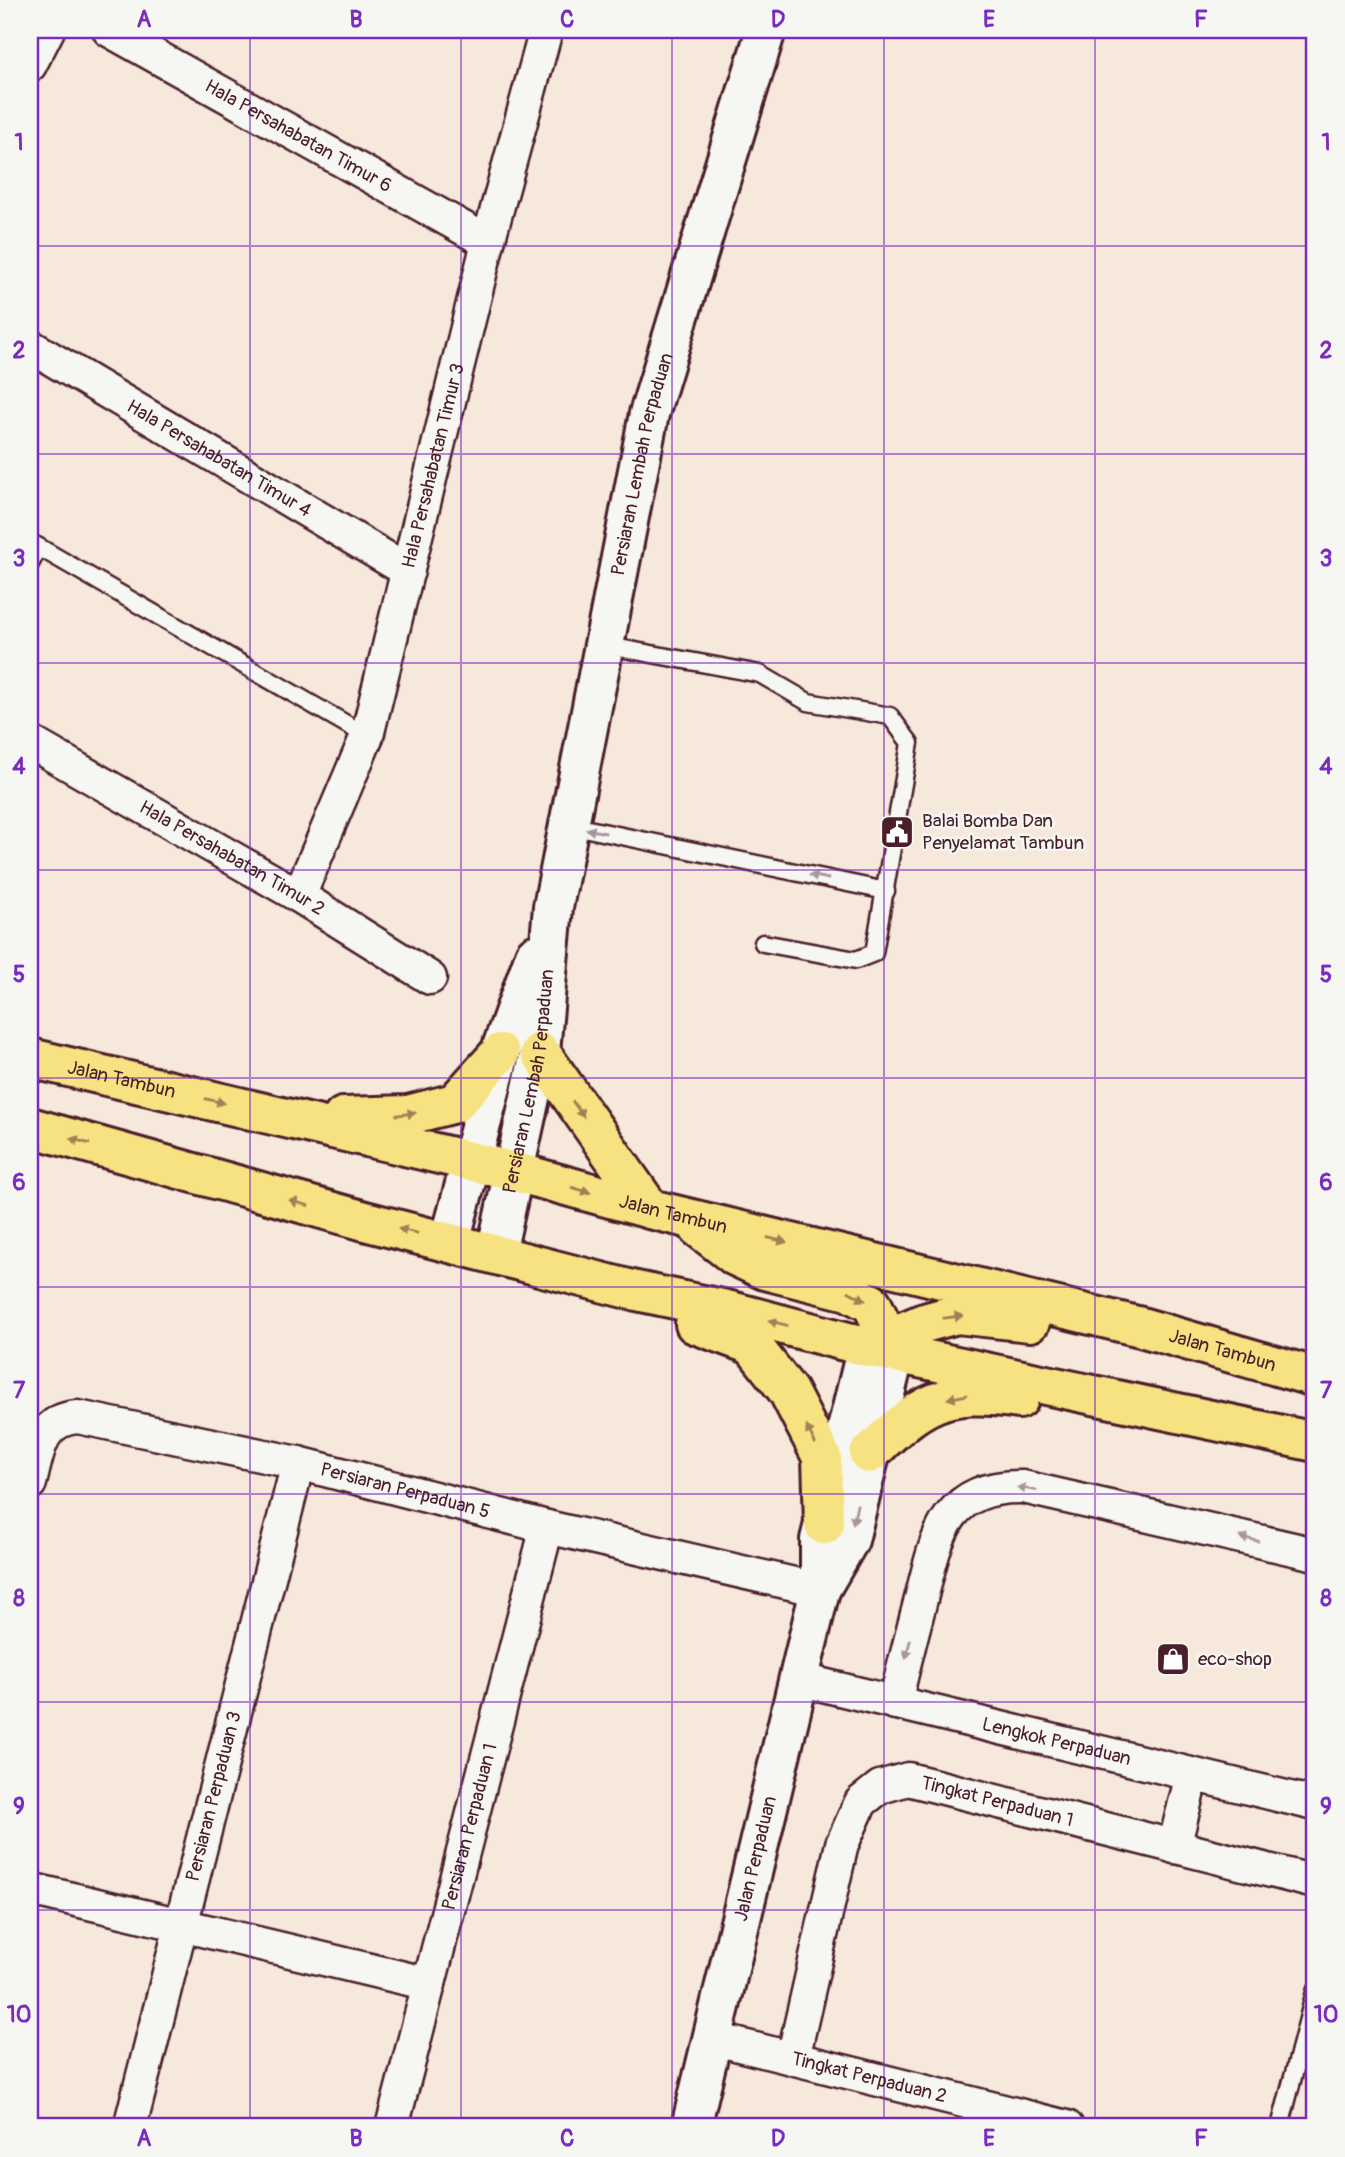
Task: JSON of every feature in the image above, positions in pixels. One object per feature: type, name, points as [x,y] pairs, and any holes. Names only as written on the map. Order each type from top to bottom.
[{"type":"main road","name":"Persiaran Lembah Perpaduan","points":[[496,1252],[516,1171],[540,1052],[553,907],[649,414],[766,30]]},
{"type":"main road","name":"Persiaran Lembah Perpaduan","points":[[450,1241],[500,1053],[553,907]]},
{"type":"main road","points":[[540,1052],[650,1209]]},
{"type":"main road","points":[[289,1119],[408,1115],[455,1103],[500,1053]]},
{"type":"main road","name":"Jalan Tambun","points":[[30,1058],[516,1171],[650,1209],[1141,1327],[1315,1378]]},
{"type":"main road","points":[[30,1127],[365,1221],[496,1252],[632,1290],[1315,1442]]},
{"type":"main road","points":[[687,1218],[735,1256],[765,1270],[848,1291],[872,1304],[884,1346]]},
{"type":"main road","points":[[632,1290],[659,1310],[752,1345],[788,1391],[822,1457],[824,1525]]},
{"type":"main road","points":[[884,1346],[924,1323],[957,1314],[1065,1326],[1315,1378]]},
{"type":"main road","name":"Jalan Perpaduan","points":[[820,1590],[849,1540],[869,1454],[884,1346]]},
{"type":"main road","name":"Jalan Perpaduan","points":[[691,2127],[820,1590],[820,1540],[884,1346]]},
{"type":"main road","points":[[869,1454],[902,1422],[931,1402],[977,1393],[1315,1442]]},
{"type":"street","points":[[30,65],[48,30]]},
{"type":"street","name":"Hala Persahabatan Timur 6","points":[[109,30],[488,242]]},
{"type":"street","name":"Hala Persahabatan Timur 3","points":[[299,896],[368,736],[488,242],[546,30]]},
{"type":"street","name":"Hala Persahabatan Timur 4","points":[[30,346],[408,571]]},
{"type":"street","name":"Hala Persahabatan Timur 2","points":[[30,742],[299,896],[430,978]]},
{"type":"street","name":"Persiaran Perpaduan 5","points":[[30,1483],[46,1430],[66,1418],[142,1429],[298,1463],[547,1527],[820,1590]]},
{"type":"street","name":"Persiaran Perpaduan 3","points":[[130,2127],[298,1463]]},
{"type":"street","points":[[895,1703],[937,1539],[953,1512],[983,1491],[1001,1486],[1023,1487],[1315,1554]]},
{"type":"street","name":"Persiaran Perpaduan 1","points":[[393,2127],[547,1527]]},
{"type":"street","name":"Lengkok Perpaduan","points":[[798,1679],[1315,1804]]},
{"type":"street","points":[[1174,1847],[1192,1775]]},
{"type":"street","name":"Tingkat Perpaduan 1","points":[[793,2058],[842,1844],[861,1802],[880,1787],[908,1779],[1315,1882]]},
{"type":"street","points":[[30,1889],[429,1984]]},
{"type":"street","name":"Tingkat Perpaduan 2","points":[[711,2038],[1067,2127]]},
{"type":"lane","points":[[30,564],[34,544],[368,736]]},
{"type":"lane","points":[[603,645],[760,674],[808,702],[890,716],[910,743],[874,953],[856,960],[764,943]]},
{"type":"lane","points":[[568,825],[886,891]]},
{"type":"lane","points":[[1280,2127],[1315,1992]]},
{"type":"place","name":"Balai Bomba Dan Penyelamat Tambun","points":[[897,832]]},
{"type":"place","name":"eco-shop","points":[[1173,1659]]}]
